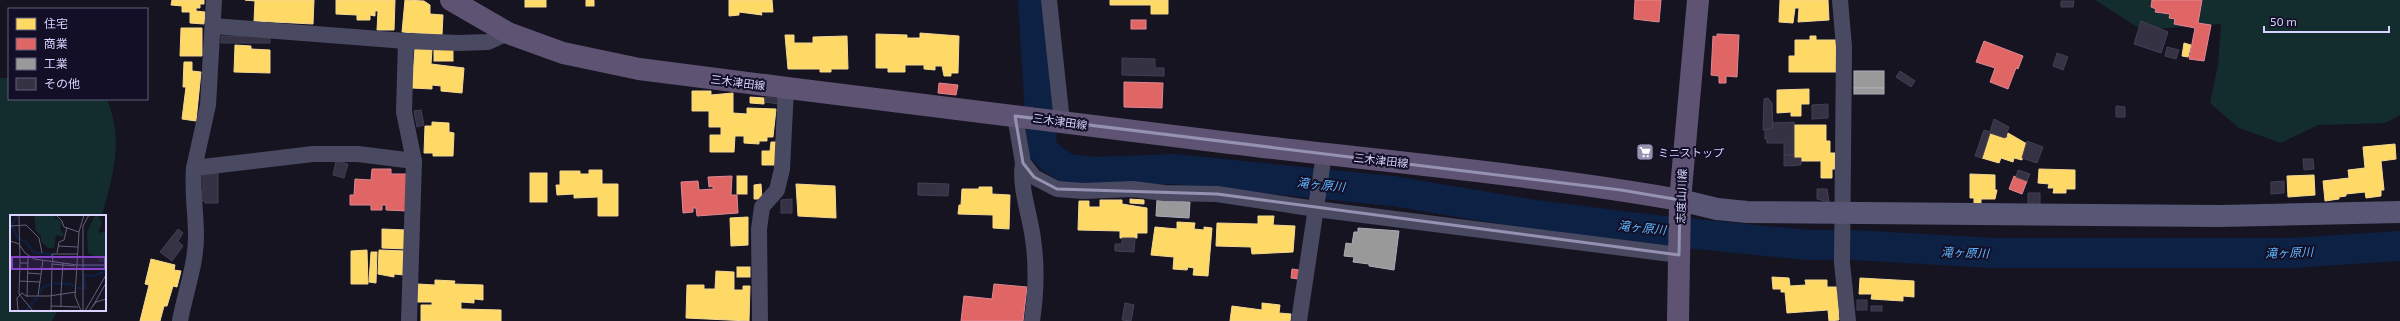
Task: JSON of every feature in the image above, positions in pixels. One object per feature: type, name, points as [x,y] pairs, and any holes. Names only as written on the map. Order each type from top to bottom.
[{"type":"main road","name":"三木津田線","points":[[451,0],[508,33],[563,53],[639,69],[1021,116],[1323,159],[1460,169],[1621,190],[1680,208]]},
{"type":"main road","name":"志度山川線","points":[[1678,321],[1680,208],[1698,0]]},
{"type":"street","points":[[180,321],[195,248],[192,194],[194,168],[208,105],[214,0]]},
{"type":"street","points":[[1049,0],[1059,121]]},
{"type":"street","points":[[1840,0],[1844,47],[1842,263],[1848,321]]},
{"type":"street","points":[[213,26],[406,41],[488,42],[508,33]]},
{"type":"street","points":[[406,41],[404,112],[414,161],[409,321]]},
{"type":"street","points":[[760,321],[759,229],[762,207],[777,190],[782,169],[786,88]]},
{"type":"street","points":[[1021,116],[1024,163],[1021,176],[1033,237],[1036,266],[1032,321]]},
{"type":"street","points":[[194,168],[313,154],[358,154],[414,161]]},
{"type":"street","points":[[1299,321],[1323,159]]},
{"type":"street","points":[[1024,163],[1034,177],[1057,189],[1084,191],[1133,189],[1164,193],[1217,194],[1316,204],[1680,252]]},
{"type":"street","points":[[1680,208],[1717,209],[1747,212],[1842,214],[2218,216],[2400,212]]},
{"type":"highlighted area","points":[[1015,116],[1621,190],[1680,200],[1679,255],[1217,194],[1057,189],[1034,177],[1023,163]]},
{"type":"green space","points":[[2095,0],[2400,0],[2400,115],[2385,123],[2318,125],[2281,143],[2239,128],[2210,103],[2218,65],[2221,24],[2142,30]]},
{"type":"green space","points":[[0,78],[8,78],[8,100],[107,100],[112,114],[116,143],[113,172],[102,215],[10,215],[10,311],[57,311],[52,321],[0,321]]},
{"type":"building: 住宅","points":[[172,0],[204,0],[204,4],[200,4],[200,8],[196,8],[196,11],[205,12],[204,24],[190,23],[190,12],[182,12],[182,6],[171,5]]},
{"type":"building: 住宅","points":[[245,0],[314,0],[313,24],[254,21],[255,1]]},
{"type":"building: 住宅","points":[[336,0],[395,0],[394,30],[377,30],[378,11],[375,11],[375,16],[370,15],[370,20],[357,20],[357,15],[336,14]]},
{"type":"building: 住宅","points":[[405,0],[424,1],[430,5],[430,14],[443,15],[442,35],[402,32]]},
{"type":"building: 住宅","points":[[525,0],[546,0],[546,7],[525,7]]},
{"type":"building: 住宅","points":[[586,0],[594,0],[594,6],[586,6]]},
{"type":"building: 住宅","points":[[729,0],[772,0],[773,12],[761,12],[762,15],[739,12],[739,15],[729,16]]},
{"type":"building: 住宅","points":[[1110,0],[1168,0],[1168,14],[1151,14],[1151,5],[1110,5]]},
{"type":"building: 住宅","points":[[1780,0],[1828,0],[1829,20],[1798,22],[1799,8],[1795,8],[1793,23],[1779,22]]},
{"type":"building: 住宅","points":[[181,28],[202,28],[202,56],[180,56]]},
{"type":"building: 住宅","points":[[920,33],[959,36],[958,73],[951,73],[951,76],[944,76],[942,66],[935,66],[935,70],[924,69],[924,65],[905,65],[905,72],[888,72],[888,68],[876,68],[876,34],[907,35],[907,38],[920,38]]},
{"type":"building: 住宅","points":[[785,35],[794,35],[794,43],[813,43],[813,37],[847,36],[848,69],[831,69],[831,72],[820,72],[820,69],[788,69]]},
{"type":"building: 住宅","points":[[1810,36],[1816,36],[1816,40],[1836,40],[1836,72],[1789,72],[1789,56],[1795,56],[1795,40],[1810,40]]},
{"type":"building: 住宅","points":[[2184,43],[2191,45],[2188,57],[2182,56]]},
{"type":"building: 住宅","points":[[235,45],[251,46],[251,49],[270,50],[270,73],[234,72]]},
{"type":"building: 住宅","points":[[415,48],[432,49],[431,64],[464,68],[462,93],[441,91],[441,86],[432,85],[432,89],[412,88]]},
{"type":"building: 住宅","points":[[434,48],[453,48],[453,61],[434,61]]},
{"type":"building: 住宅","points":[[184,62],[192,62],[192,71],[201,72],[196,121],[182,119],[186,87],[183,87]]},
{"type":"building: 住宅","points":[[1809,89],[1809,104],[1801,104],[1801,116],[1791,116],[1791,112],[1777,113],[1777,90]]},
{"type":"building: 住宅","points":[[692,91],[711,91],[711,95],[733,93],[733,113],[747,114],[747,108],[776,109],[773,137],[767,137],[767,141],[759,141],[759,144],[744,143],[744,136],[735,136],[734,152],[710,152],[710,135],[721,135],[721,127],[709,127],[709,111],[692,111]]},
{"type":"building: 住宅","points":[[750,97],[764,98],[764,104],[750,103]]},
{"type":"building: 住宅","points":[[432,122],[449,123],[449,132],[454,133],[453,156],[433,156],[433,153],[424,153],[425,126],[432,126]]},
{"type":"building: 住宅","points":[[1794,125],[1826,125],[1826,141],[1830,141],[1830,153],[1835,153],[1835,169],[1832,169],[1832,178],[1821,178],[1821,161],[1801,161],[1801,158],[1794,158]]},
{"type":"building: 住宅","points":[[1990,133],[2007,138],[2008,133],[2027,144],[2022,160],[2014,158],[2013,162],[2001,158],[1999,163],[1982,158]]},
{"type":"building: 住宅","points":[[771,142],[778,142],[777,165],[762,165],[762,151],[770,151]]},
{"type":"building: 住宅","points":[[2395,144],[2396,159],[2381,161],[2384,190],[2381,190],[2381,196],[2366,198],[2365,192],[2346,194],[2346,196],[2339,197],[2339,199],[2325,201],[2323,181],[2349,178],[2348,170],[2365,168],[2363,147]]},
{"type":"building: 住宅","points":[[2039,169],[2075,170],[2075,189],[2066,189],[2066,193],[2053,193],[2054,188],[2048,188],[2049,184],[2038,183]]},
{"type":"building: 住宅","points":[[589,170],[602,170],[602,184],[618,184],[618,216],[598,216],[598,197],[574,198],[574,194],[557,195],[556,185],[560,185],[560,171],[580,171],[580,174],[589,174]]},
{"type":"building: 住宅","points":[[530,173],[547,173],[547,202],[530,202]]},
{"type":"building: 住宅","points":[[1970,174],[1995,175],[1995,190],[1997,190],[1995,199],[1981,199],[1981,204],[1974,204],[1974,198],[1970,198]]},
{"type":"building: 住宅","points":[[2314,175],[2315,195],[2288,197],[2287,176]]},
{"type":"building: 住宅","points":[[737,176],[747,176],[747,194],[737,194]]},
{"type":"building: 住宅","points":[[761,184],[762,199],[754,199],[754,185]]},
{"type":"building: 住宅","points":[[796,184],[835,186],[836,218],[798,216]]},
{"type":"building: 住宅","points":[[979,187],[992,187],[992,194],[1010,195],[1009,229],[993,228],[993,215],[958,214],[959,205],[961,205],[962,189],[979,189]]},
{"type":"building: 住宅","points":[[1130,199],[1144,200],[1144,204],[1130,203]]},
{"type":"building: 住宅","points":[[1100,200],[1122,200],[1122,204],[1147,208],[1147,233],[1137,233],[1137,238],[1120,238],[1120,231],[1078,230],[1079,201],[1089,201],[1089,207],[1100,207]]},
{"type":"building: 住宅","points":[[1258,216],[1274,216],[1273,225],[1295,226],[1293,252],[1252,254],[1251,247],[1216,246],[1217,223],[1258,224]]},
{"type":"building: 住宅","points":[[748,217],[748,245],[731,246],[730,218]]},
{"type":"building: 住宅","points":[[1177,222],[1195,223],[1194,229],[1204,230],[1204,227],[1212,228],[1208,276],[1193,275],[1194,268],[1188,267],[1187,270],[1173,269],[1174,257],[1151,255],[1155,227],[1177,229]]},
{"type":"building: 住宅","points":[[382,229],[406,230],[406,249],[382,248]]},
{"type":"building: 住宅","points":[[367,250],[368,284],[351,284],[351,251]]},
{"type":"building: 住宅","points":[[379,250],[405,251],[404,275],[394,274],[394,277],[378,274]]},
{"type":"building: 住宅","points":[[371,252],[377,252],[376,283],[369,282]]},
{"type":"building: 住宅","points":[[151,259],[175,265],[174,270],[181,271],[177,287],[173,286],[167,306],[164,306],[160,321],[140,321],[149,285],[145,284]]},
{"type":"building: 住宅","points":[[737,267],[750,267],[750,277],[737,277]]},
{"type":"building: 住宅","points":[[716,271],[734,272],[734,290],[743,290],[743,286],[750,286],[749,321],[686,318],[687,285],[704,285],[704,289],[715,289]]},
{"type":"building: 住宅","points":[[1772,277],[1789,278],[1790,286],[1806,285],[1805,280],[1827,280],[1827,287],[1837,287],[1839,320],[1829,321],[1828,310],[1787,313],[1785,292],[1781,292],[1781,289],[1773,289]]},
{"type":"building: 住宅","points":[[1860,278],[1914,281],[1914,297],[1903,296],[1903,301],[1871,299],[1872,294],[1859,294]]},
{"type":"building: 住宅","points":[[435,280],[455,281],[454,284],[483,285],[483,300],[474,299],[474,303],[461,302],[461,309],[501,310],[501,321],[421,321],[421,305],[432,305],[432,302],[417,302],[418,284],[435,285]]},
{"type":"building: 住宅","points":[[1262,303],[1280,305],[1279,313],[1291,314],[1290,321],[1230,321],[1232,306],[1262,310]]},
{"type":"building: 商業","points":[[1635,0],[1661,0],[1659,22],[1634,19]]},
{"type":"building: 商業","points":[[2152,0],[2202,0],[2198,23],[2211,25],[2204,61],[2189,59],[2195,28],[2174,24],[2175,19],[2169,18],[2170,14],[2155,12],[2156,9],[2151,7]]},
{"type":"building: 商業","points":[[1131,20],[1146,20],[1146,29],[1131,29]]},
{"type":"building: 商業","points":[[1717,34],[1739,35],[1737,77],[1726,76],[1726,83],[1719,83],[1719,76],[1711,75],[1713,36],[1717,37]]},
{"type":"building: 商業","points":[[1984,41],[2023,56],[2018,69],[2016,68],[2008,89],[1990,82],[1995,68],[1976,62]]},
{"type":"building: 商業","points":[[1124,82],[1163,83],[1162,108],[1124,107]]},
{"type":"building: 商業","points":[[939,83],[958,85],[956,95],[938,93]]},
{"type":"building: 商業","points":[[372,169],[391,169],[391,174],[408,174],[407,211],[386,210],[386,205],[382,205],[382,210],[371,210],[371,205],[350,205],[350,195],[354,195],[355,179],[371,180]]},
{"type":"building: 商業","points":[[732,176],[731,195],[737,195],[738,213],[697,216],[696,208],[693,208],[693,212],[683,213],[681,182],[698,181],[699,190],[713,189],[713,186],[709,187],[708,177]]},
{"type":"building: 商業","points":[[2014,176],[2027,181],[2022,194],[2009,189]]},
{"type":"building: 商業","points":[[1292,269],[1299,270],[1298,279],[1291,278]]},
{"type":"building: 商業","points":[[994,284],[1027,287],[1023,321],[961,321],[964,296],[992,299]]},
{"type":"building: 工業","points":[[1854,71],[1884,71],[1884,88],[1854,88]]},
{"type":"building: 工業","points":[[1854,88],[1884,88],[1884,94],[1854,94]]},
{"type":"building: 工業","points":[[1157,200],[1190,202],[1189,218],[1156,216]]},
{"type":"building: 工業","points":[[1358,228],[1399,231],[1394,270],[1353,262],[1354,257],[1344,256],[1346,243],[1352,244],[1354,232],[1358,232]]},
{"type":"building: その他","points":[[2061,1],[2074,1],[2073,7],[2061,7]]},
{"type":"building: その他","points":[[2141,21],[2168,32],[2161,53],[2134,44]]},
{"type":"building: その他","points":[[221,36],[270,36],[270,43],[221,43]]},
{"type":"building: その他","points":[[2167,47],[2179,50],[2176,59],[2165,56]]},
{"type":"building: その他","points":[[2057,53],[2068,57],[2063,70],[2053,66]]},
{"type":"building: その他","points":[[1122,58],[1155,59],[1155,68],[1164,68],[1164,76],[1122,75]]},
{"type":"building: その他","points":[[1900,71],[1915,81],[1911,87],[1896,77]]},
{"type":"building: その他","points":[[765,97],[780,99],[779,104],[765,102]]},
{"type":"building: その他","points":[[1768,98],[1772,103],[1773,128],[1763,130],[1764,99]]},
{"type":"building: その他","points":[[1828,104],[1828,118],[1812,119],[1812,105]]},
{"type":"building: その他","points":[[2116,106],[2125,107],[2125,117],[2116,117]]},
{"type":"building: その他","points":[[421,110],[424,125],[417,127],[414,111]]},
{"type":"building: その他","points":[[1994,119],[2009,127],[2005,138],[1990,133],[1982,158],[1975,156],[1984,130],[1990,132]]},
{"type":"building: その他","points":[[1794,122],[1794,155],[1784,155],[1784,143],[1767,143],[1767,139],[1765,139],[1765,130],[1773,128],[1773,123]]},
{"type":"building: その他","points":[[2027,141],[2043,147],[2037,163],[2022,158]]},
{"type":"building: その他","points":[[1784,155],[1794,155],[1794,158],[1801,158],[1801,165],[1784,166]]},
{"type":"building: その他","points":[[2303,159],[2313,159],[2314,169],[2304,170]]},
{"type":"building: その他","points":[[336,161],[348,164],[344,178],[333,175]]},
{"type":"building: その他","points":[[2018,170],[2030,174],[2027,181],[2016,177]]},
{"type":"building: その他","points":[[203,172],[218,172],[218,203],[205,203],[205,201],[200,201],[200,191],[203,191]]},
{"type":"building: その他","points":[[2284,181],[2284,193],[2271,194],[2271,182]]},
{"type":"building: その他","points":[[918,183],[949,184],[948,196],[918,195]]},
{"type":"building: その他","points":[[1817,189],[1827,189],[1829,202],[1817,199]]},
{"type":"building: その他","points":[[2028,193],[2040,193],[2040,206],[2028,205]]},
{"type":"building: その他","points":[[792,199],[792,213],[781,213],[781,200]]},
{"type":"building: その他","points":[[178,229],[183,233],[178,241],[183,246],[172,261],[160,252]]},
{"type":"building: その他","points":[[1122,238],[1135,238],[1134,252],[1115,251],[1115,244],[1122,244]]},
{"type":"building: その他","points":[[1857,300],[1867,300],[1867,310],[1857,310]]},
{"type":"building: その他","points":[[1125,303],[1134,305],[1131,321],[1122,320]]},
{"type":"building: その他","points":[[1871,306],[1882,306],[1882,311],[1871,311]]},
{"type":"waterway","name":"滝ヶ原川","points":[[1033,0],[1042,148],[1051,158],[1068,169],[1096,172],[1173,169],[1393,191],[1535,215],[1645,229],[1807,245],[1853,245],[1993,253],[2291,253],[2400,246]]},
{"type":"place","name":"ミニストップ","points":[[1645,152]]}]
